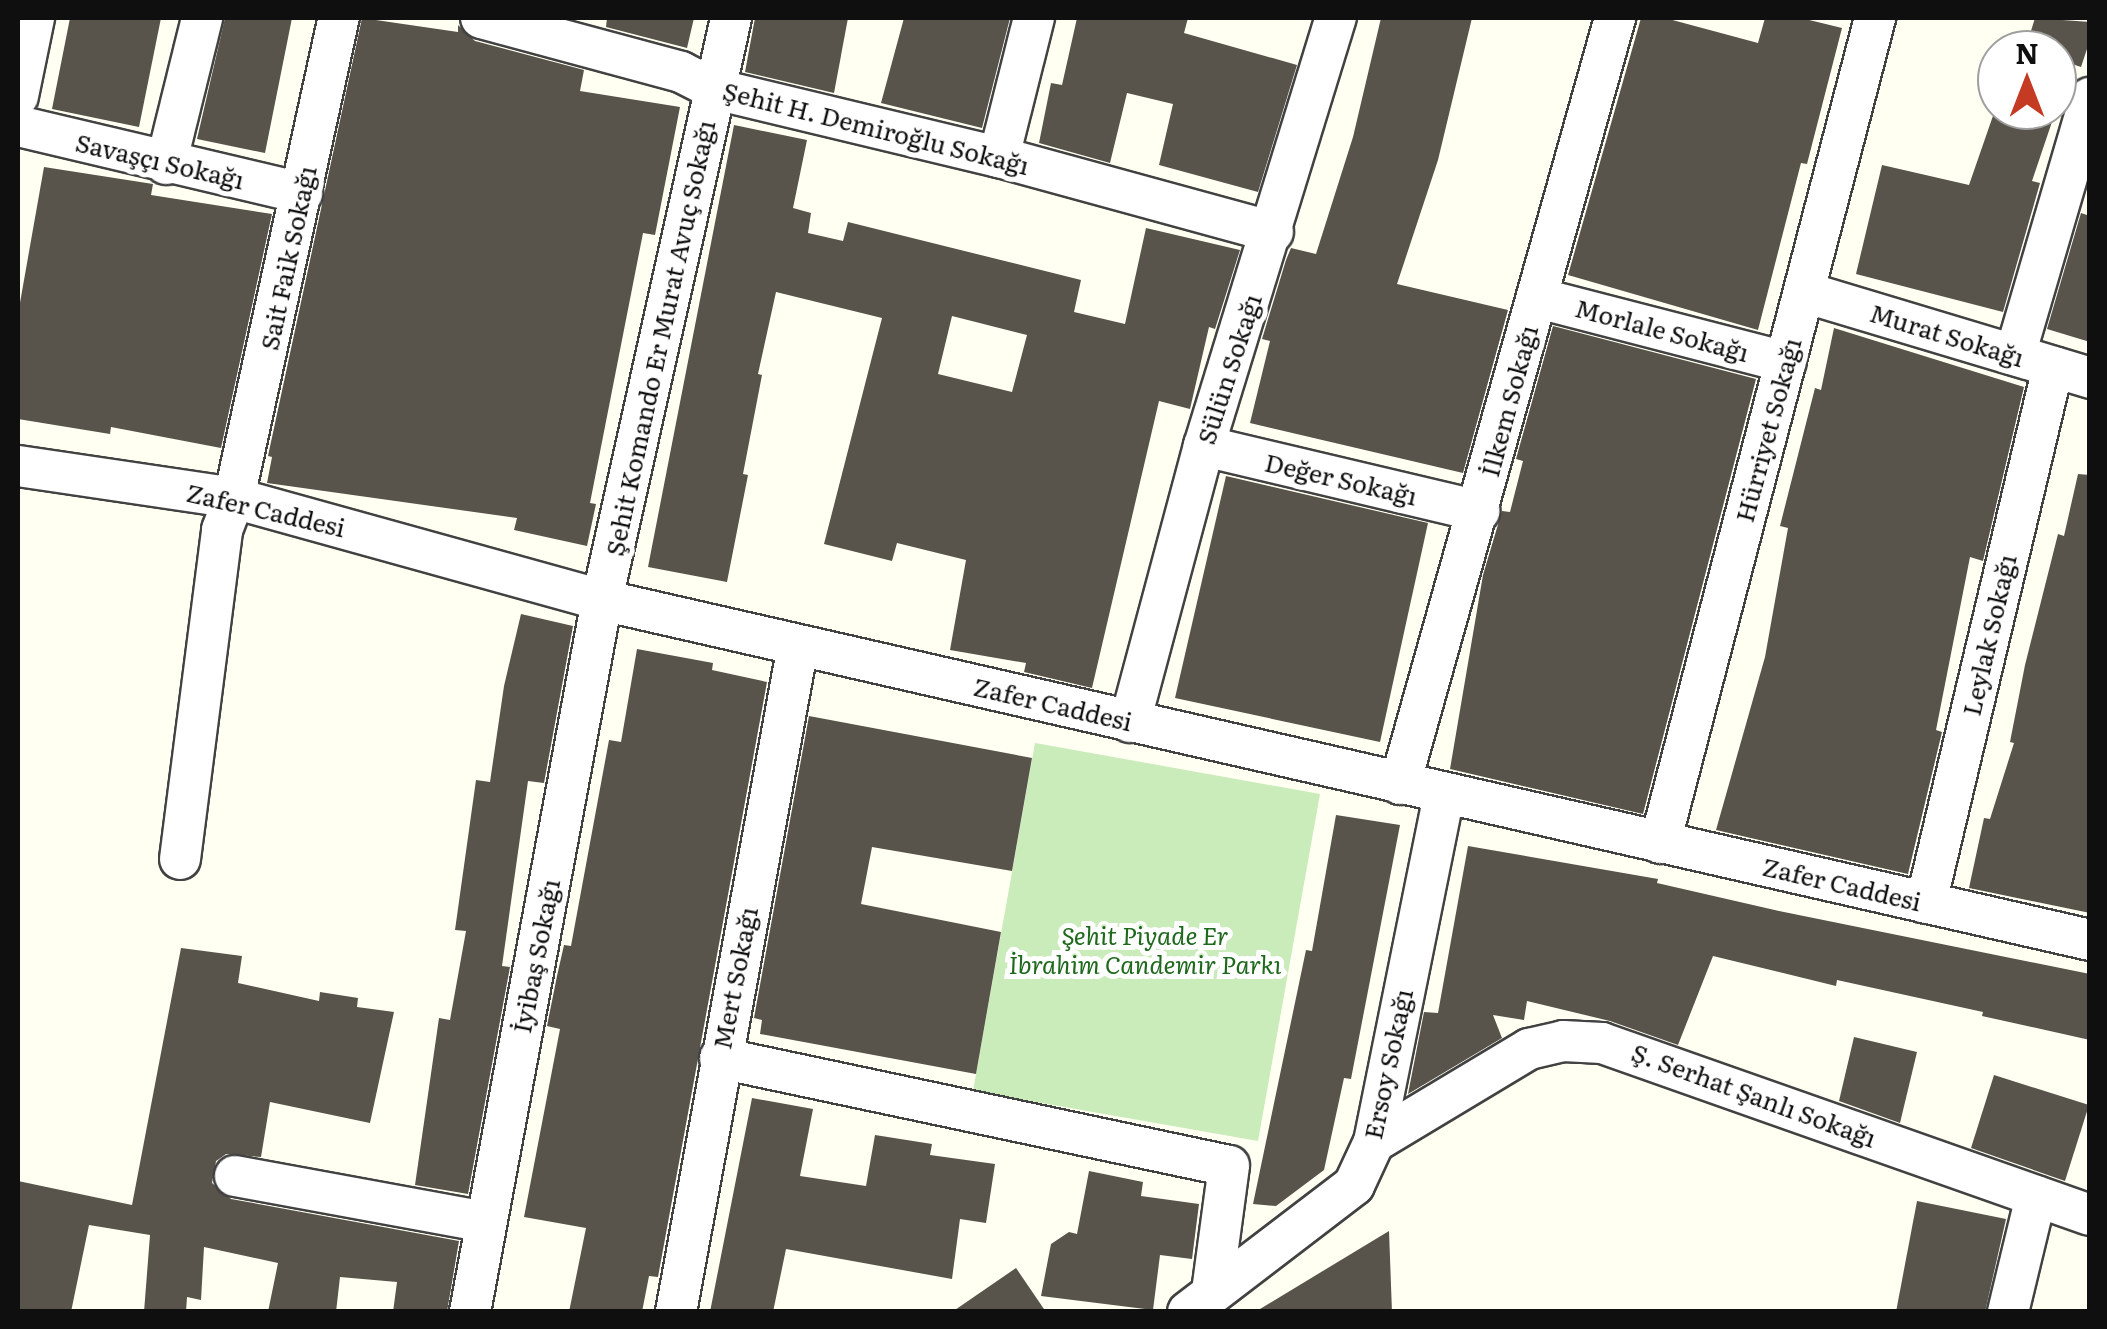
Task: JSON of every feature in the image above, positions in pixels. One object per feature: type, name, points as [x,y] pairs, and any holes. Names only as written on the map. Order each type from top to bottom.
[{"type":"street","points":[[18,96],[34,18]]},
{"type":"street","points":[[166,164],[202,18]]},
{"type":"street","name":"Sait Faik Sokağı","points":[[180,858],[222,530],[234,498],[340,18]]},
{"type":"street","name":"Şehit H. Demiroğlu Sokağı","points":[[481,18],[681,72],[715,89],[999,158],[1273,232]]},
{"type":"street","name":"Şehit Komando Er Murat Avuç Sokağı","points":[[602,600],[731,18]]},
{"type":"street","points":[[999,158],[1034,18]]},
{"type":"street","name":"Sülün Sokağı","points":[[1130,722],[1204,446],[1336,18]]},
{"type":"street","name":"İlkem Sokağı","points":[[1400,784],[1615,18]]},
{"type":"street","name":"Hürriyet Sokağı","points":[[1660,842],[1876,18]]},
{"type":"street","points":[[2015,355],[2090,98]]},
{"type":"street","name":"Savaşçı Sokağı","points":[[18,126],[166,164],[302,193]]},
{"type":"street","name":"Murat Sokağı","points":[[1804,292],[2071,373]]},
{"type":"street","name":"Morlale Sokağı","points":[[1538,298],[1786,362]]},
{"type":"street","name":"Leylak Sokağı","points":[[1926,903],[2071,373]]},
{"type":"street","name":"Değer Sokağı","points":[[1204,446],[1479,512]]},
{"type":"street","name":"Zafer Caddesi","points":[[18,466],[234,498],[602,600],[2090,940]]},
{"type":"street","name":"İyibaş Sokağı","points":[[470,1312],[602,600]]},
{"type":"street","name":"Mert Sokağı","points":[[676,1312],[798,645]]},
{"type":"street","name":"Ersoy Sokağı","points":[[1196,1306],[1354,1185],[1374,1142],[1444,794]]},
{"type":"street","name":"Ş. Serhat Şanlı Sokağı","points":[[1374,1142],[1529,1049],[1564,1041],[1602,1043],[2090,1215]]},
{"type":"street","points":[[720,1058],[1229,1166],[1196,1306]]},
{"type":"street","points":[[235,1176],[486,1222]]},
{"type":"street","points":[[2008,1312],[2036,1196]]},
{"type":"green space","name":"Şehit Piyade Er İbrahim Candemir Parkı","points":[[1035,743],[1320,794],[1258,1141],[973,1091]]},
{"type":"building","points":[[70,18],[161,18],[139,127],[52,109]]},
{"type":"building","points":[[225,18],[292,18],[265,153],[197,139]]},
{"type":"building","points":[[362,18],[458,32],[458,25],[475,41],[584,70],[580,91],[680,107],[655,235],[643,233],[590,503],[596,504],[587,546],[514,530],[517,518],[267,483],[272,457],[268,456]]},
{"type":"building","points":[[607,18],[694,18],[687,48],[606,27]]},
{"type":"building","points":[[755,18],[848,18],[834,93],[745,72]]},
{"type":"building","points":[[904,18],[1010,18],[982,128],[881,103]]},
{"type":"building","points":[[1077,18],[1188,18],[1184,33],[1297,65],[1258,192],[1159,165],[1173,104],[1127,93],[1110,163],[1039,143],[1051,83],[1062,85]]},
{"type":"building","points":[[1381,18],[1472,18],[1438,160],[1397,284],[1508,310],[1463,473],[1250,423],[1270,341],[1262,339],[1286,260],[1291,248],[1316,254],[1353,137]]},
{"type":"building","points":[[1641,18],[1665,18],[1758,43],[1765,18],[1801,18],[1842,28],[1807,164],[1801,163],[1758,330],[1568,275]]},
{"type":"building","points":[[2035,18],[2090,22],[2090,40],[2081,67],[2077,66],[2077,30],[2031,30]]},
{"type":"building","points":[[734,125],[807,140],[793,208],[811,213],[808,233],[843,241],[848,222],[1081,280],[1074,312],[1125,324],[1146,228],[1240,250],[1215,329],[1209,327],[1190,409],[1159,401],[1092,688],[1024,672],[1026,663],[950,650],[966,560],[897,543],[892,561],[824,544],[882,318],[776,292],[758,374],[762,375],[743,474],[748,475],[727,582],[648,567]],"holes":[[[952,316],[1027,335],[1012,392],[938,374]]]},
{"type":"building","points":[[1988,130],[2049,130],[2032,181],[2040,183],[2003,312],[1856,274],[1882,165],[1969,185]]},
{"type":"building","points":[[44,167],[153,184],[151,195],[272,214],[221,448],[111,427],[110,434],[18,419],[18,314]]},
{"type":"building","points":[[2081,213],[2090,216],[2090,342],[2047,329]]},
{"type":"building","points":[[1553,326],[1756,379],[1643,814],[1450,769],[1483,575],[1502,511],[1510,512],[1523,461],[1516,459]]},
{"type":"building","points":[[1834,328],[2024,387],[1983,561],[1970,557],[1936,730],[1942,732],[1908,874],[1716,830],[1765,657],[1788,528],[1780,526],[1815,388],[1821,390]]},
{"type":"building","points":[[2078,474],[2090,475],[2090,913],[1969,888],[1984,818],[1990,819],[2014,743],[2010,742],[2025,665],[2058,534],[2064,536]]},
{"type":"building","points":[[1226,476],[1428,523],[1380,742],[1175,698]]},
{"type":"building","points":[[521,614],[573,626],[544,783],[528,781],[502,966],[510,967],[468,1194],[415,1185],[439,1018],[450,1020],[466,931],[455,930],[476,780],[490,782],[504,686]]},
{"type":"building","points":[[637,649],[713,663],[712,670],[767,682],[658,1277],[649,1276],[642,1312],[569,1312],[586,1228],[524,1217],[560,1029],[547,1026],[564,945],[571,946],[609,740],[621,742]]},
{"type":"building","points":[[809,716],[1032,758],[1012,871],[872,847],[861,904],[1001,932],[976,1074],[760,1034],[762,1020],[754,1018]]},
{"type":"building","points":[[1336,815],[1400,825],[1351,1079],[1344,1078],[1324,1170],[1276,1206],[1253,1204],[1306,950],[1312,951]]},
{"type":"building","points":[[1468,846],[1658,879],[1657,883],[1779,911],[2090,974],[2090,1040],[1982,1016],[1983,1012],[1837,980],[1836,986],[1713,956],[1678,1045],[1610,1021],[1527,1001],[1524,1020],[1493,1015],[1502,1038],[1408,1094],[1424,1012],[1438,1013]]},
{"type":"building","points":[[181,948],[242,956],[238,983],[319,1001],[320,992],[358,998],[357,1007],[394,1012],[370,1123],[270,1102],[261,1157],[226,1154],[216,1161],[212,1183],[231,1199],[459,1241],[447,1312],[393,1312],[397,1282],[340,1277],[336,1312],[268,1312],[278,1263],[204,1247],[201,1300],[187,1297],[186,1312],[144,1312],[150,1235],[89,1225],[71,1312],[18,1312],[18,1181],[132,1205]]},
{"type":"building","points":[[1854,1037],[1917,1052],[1900,1123],[1839,1101]]},
{"type":"building","points":[[1994,1075],[2089,1105],[2065,1181],[1971,1148]]},
{"type":"building","points":[[752,1098],[813,1109],[800,1176],[866,1186],[875,1135],[932,1144],[930,1155],[995,1164],[986,1223],[960,1219],[952,1279],[786,1249],[773,1312],[710,1312]]},
{"type":"building","points":[[1089,1171],[1143,1182],[1141,1196],[1199,1204],[1192,1259],[1160,1255],[1153,1310],[1041,1296],[1051,1244],[1069,1232],[1077,1234]]},
{"type":"building","points":[[1917,1201],[2006,1219],[1985,1312],[1896,1312]]},
{"type":"building","points":[[1389,1231],[1392,1312],[1255,1312]]},
{"type":"building","points":[[1016,1268],[1046,1312],[952,1312]]}]
